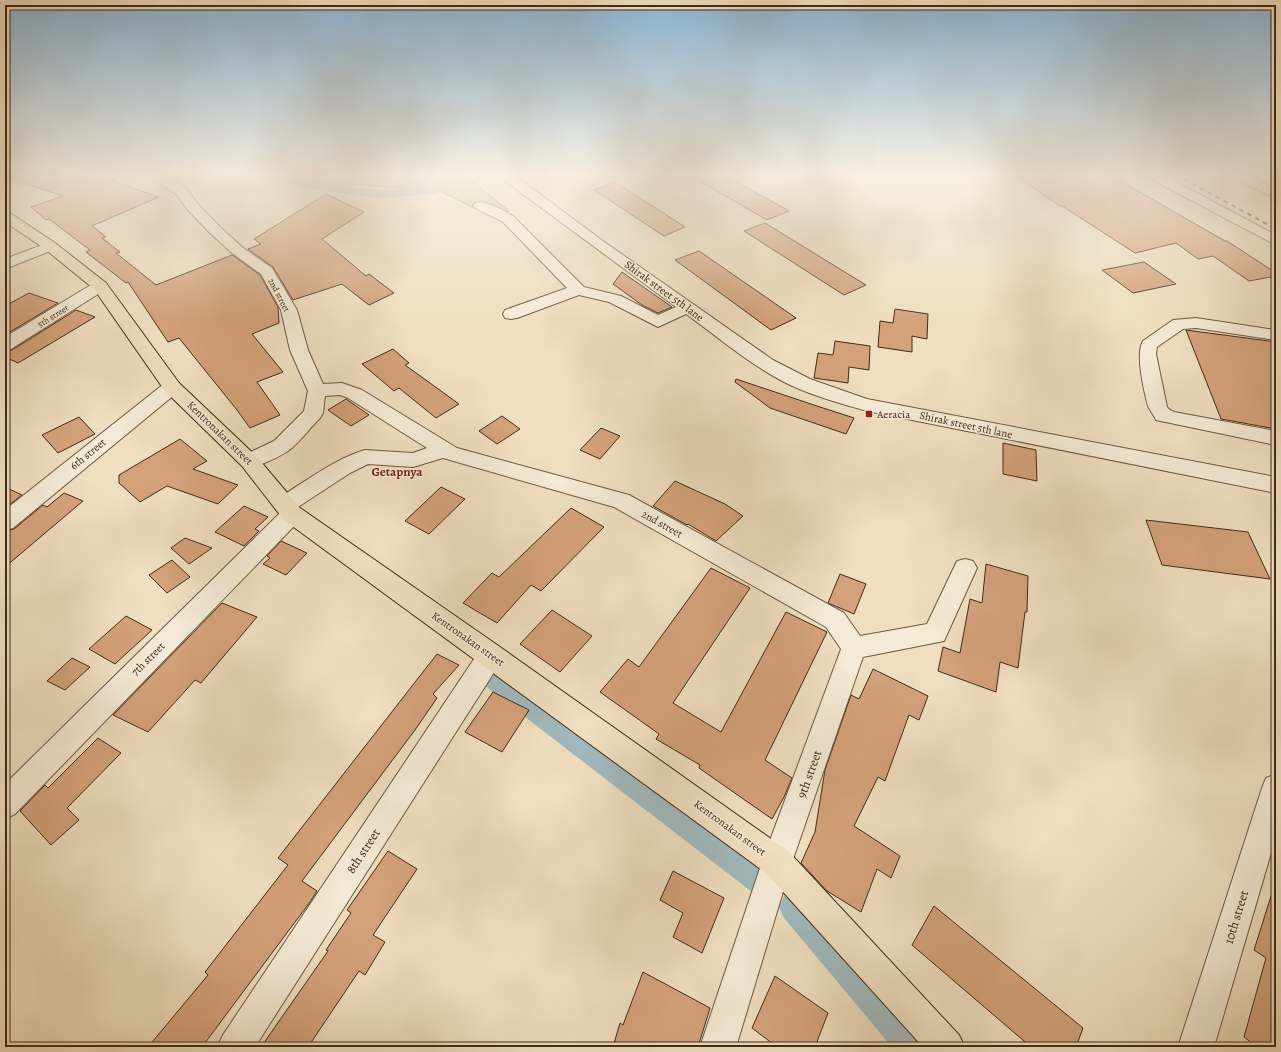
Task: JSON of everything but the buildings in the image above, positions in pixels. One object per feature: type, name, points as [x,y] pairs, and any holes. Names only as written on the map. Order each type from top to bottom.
[{"type":"main road","name":"Kentronakan street","points":[[17,224],[50,246],[100,286],[172,387],[249,461],[288,510],[777,862],[947,1047]]},
{"type":"street","name":"2nd street","points":[[210,224],[215,230],[266,271],[289,310],[299,350],[317,391],[342,389],[355,394],[450,453],[621,501],[835,620],[854,648]]},
{"type":"street","points":[[513,224],[578,290],[615,299],[658,322],[688,307]]},
{"type":"street","name":"Shirak street 5th lane","points":[[571,224],[785,376],[831,395],[867,405],[1024,437],[1276,485]]},
{"type":"street","points":[[1245,224],[1276,241]]},
{"type":"street","points":[[5,264],[50,246]]},
{"type":"street","name":"5th street","points":[[5,345],[100,286]]},
{"type":"street","points":[[511,314],[578,290]]},
{"type":"street","points":[[1276,335],[1196,323],[1179,324],[1149,345],[1147,354],[1158,407],[1163,415],[1276,438]]},
{"type":"street","name":"6th street","points":[[5,522],[172,387]]},
{"type":"street","points":[[249,461],[281,446],[313,413],[317,391]]},
{"type":"street","points":[[288,510],[343,468],[365,457],[413,460],[444,450]]},
{"type":"street","name":"7th street","points":[[5,804],[288,510]]},
{"type":"street","points":[[854,648],[935,633],[965,568]]},
{"type":"street","name":"9th street","points":[[718,1047],[777,862],[854,648]]},
{"type":"street","name":"8th street","points":[[235,1047],[491,655]]},
{"type":"street","name":"10th street","points":[[1196,1047],[1276,788]]},
{"type":"waterway","points":[[494,678],[763,881]]},
{"type":"waterway","points":[[795,907],[915,1047]]},
{"type":"railway","points":[[1267,224],[1276,229]]},
{"type":"place","name":"Aeracia","points":[[869,414]]},
{"type":"district","name":"Getapnya","points":[[397,471]]}]
